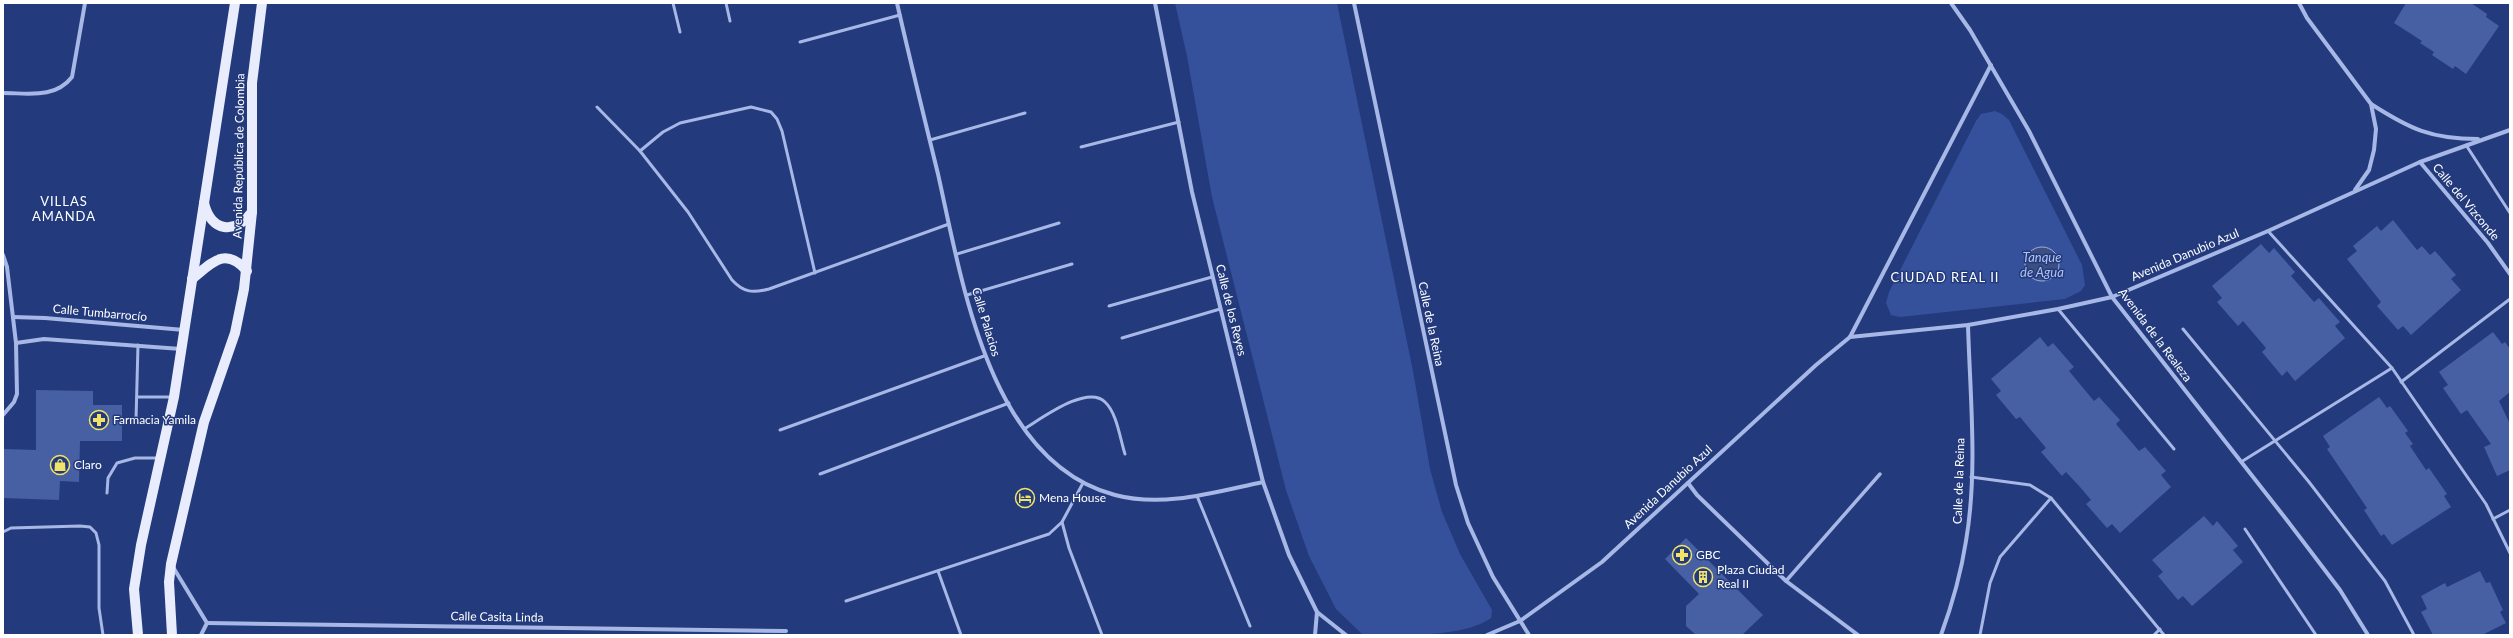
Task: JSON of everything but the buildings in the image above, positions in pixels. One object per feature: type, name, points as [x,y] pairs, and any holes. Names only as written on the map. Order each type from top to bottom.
[{"type":"main road","name":"Avenida República de Colombia","points":[[138,635],[134,589],[141,545],[162,458],[174,397],[235,3]]},
{"type":"main road","name":"Avenida República de Colombia","points":[[172,635],[169,590],[171,564],[204,422],[235,333],[247,271],[252,212],[252,83],[262,3]]},
{"type":"main road","points":[[204,203],[210,216],[220,225],[228,228],[244,224],[252,212]]},
{"type":"main road","points":[[192,279],[218,259],[225,257],[240,262],[247,271]]},
{"type":"street","points":[[3,93],[44,94],[60,89],[72,77],[85,3]]},
{"type":"street","name":"Calle Palacios","points":[[897,3],[956,254],[984,356],[1024,428],[1042,452],[1063,470],[1083,483],[1114,495],[1147,501],[1197,496],[1263,482]]},
{"type":"street","name":"Calle de los Reyes","points":[[1155,3],[1192,192],[1263,482],[1289,555],[1317,612],[1346,635]]},
{"type":"street","name":"Calle de la Reina","points":[[1354,3],[1456,485],[1468,523],[1493,577],[1529,635]]},
{"type":"street","name":"Avenida de la Realeza","points":[[1951,3],[1970,30],[2029,131],[2112,297],[2335,584],[2368,635]]},
{"type":"street","points":[[2299,3],[2307,18],[2371,104],[2422,133],[2449,139],[2480,139]]},
{"type":"street","name":"Avenida Danubio Azul","points":[[1487,635],[1520,621],[1602,562],[1816,365],[1850,337],[1991,65]]},
{"type":"street","points":[[2354,191],[2369,170],[2374,150],[2376,129],[2371,104]]},
{"type":"street","name":"Avenida Danubio Azul","points":[[1850,337],[1968,324],[2058,309],[2112,297],[2268,231],[2420,162],[2480,139],[2510,130]]},
{"type":"street","name":"Calle del Vizconde","points":[[2420,162],[2488,243],[2510,274]]},
{"type":"street","points":[[3,255],[7,267],[16,343],[17,394],[14,402],[3,415]]},
{"type":"street","name":"Calle Tumbarrocío","points":[[13,318],[45,318],[184,330]]},
{"type":"street","name":"Calle de la Reina","points":[[1941,635],[1951,606],[1966,540],[1971,477],[1968,324]]},
{"type":"street","points":[[16,343],[44,339],[182,349]]},
{"type":"street","points":[[1786,581],[1880,474]]},
{"type":"street","points":[[1688,483],[1697,495],[1786,581],[1858,635]]},
{"type":"street","points":[[171,564],[207,623],[201,635]]},
{"type":"street","points":[[1315,635],[1317,612]]},
{"type":"street","name":"Calle Casita Linda","points":[[207,623],[786,631]]},
{"type":"lane","points":[[673,3],[680,32]]},
{"type":"lane","points":[[726,3],[730,21]]},
{"type":"lane","points":[[800,42],[900,15]]},
{"type":"lane","points":[[597,107],[640,151],[688,212],[732,280],[740,289],[757,292],[815,273],[949,224]]},
{"type":"lane","points":[[640,151],[663,132],[680,123],[752,107],[771,112],[782,131],[815,273]]},
{"type":"lane","points":[[930,140],[1025,113]]},
{"type":"lane","points":[[1081,147],[1179,122]]},
{"type":"lane","points":[[2466,144],[2510,213]]},
{"type":"lane","points":[[956,254],[1059,223]]},
{"type":"lane","points":[[2268,231],[2392,368],[2486,504],[2510,554]]},
{"type":"lane","points":[[967,295],[1072,264]]},
{"type":"lane","points":[[1109,306],[1212,277]]},
{"type":"lane","points":[[2402,382],[2510,299]]},
{"type":"lane","points":[[1122,338],[1220,309]]},
{"type":"lane","points":[[2058,309],[2174,449]]},
{"type":"lane","points":[[2183,329],[2275,440],[2385,581],[2414,635]]},
{"type":"lane","points":[[136,420],[138,345]]},
{"type":"lane","points":[[780,430],[984,356]]},
{"type":"lane","points":[[2241,462],[2392,368]]},
{"type":"lane","points":[[1024,428],[1071,401],[1095,396],[1105,401],[1111,410],[1125,454]]},
{"type":"lane","points":[[137,397],[174,397]]},
{"type":"lane","points":[[820,474],[1009,402]]},
{"type":"lane","points":[[107,493],[108,478],[116,463],[134,458],[162,458]]},
{"type":"lane","points":[[1971,477],[2030,485],[2051,498],[2164,635]]},
{"type":"lane","points":[[846,601],[1048,534],[1062,522],[1083,483]]},
{"type":"lane","points":[[1197,496],[1250,626]]},
{"type":"lane","points":[[1980,635],[1990,583],[2000,557],[2051,498]]},
{"type":"lane","points":[[2494,519],[2510,510]]},
{"type":"lane","points":[[1062,522],[1102,635]]},
{"type":"lane","points":[[3,532],[12,528],[80,526],[90,527],[96,533],[99,545],[100,608],[104,635]]},
{"type":"lane","points":[[2245,529],[2316,635]]},
{"type":"lane","points":[[938,571],[961,635]]},
{"type":"lane","points":[[2154,635],[2160,629]]},
{"type":"shaded area","points":[[1175,3],[1337,3],[1413,371],[1430,469],[1442,512],[1460,554],[1492,610],[1491,618],[1465,629],[1448,632],[1413,635],[1363,635],[1336,609],[1309,556],[1286,490],[1212,197],[1187,56]]},
{"type":"shaded area","points":[[1995,111],[2002,114],[2009,120],[2082,265],[2085,285],[2081,291],[2065,299],[1900,317],[1891,315],[1886,303],[1889,292],[1976,121],[1981,114]]},
{"type":"water","name":"Tanque de Agua","points":[[2042,247],[2054,252],[2059,264],[2054,276],[2042,281],[2030,276],[2025,264],[2030,252]]},
{"type":"place","name":"Farmacia Yamila","points":[[99,420]]},
{"type":"place","name":"Claro","points":[[60,465]]},
{"type":"place","name":"Mena House","points":[[1025,498]]},
{"type":"place","name":"GBC","points":[[1682,555]]},
{"type":"place","name":"Plaza Ciudad Real II","points":[[1703,577]]},
{"type":"district","name":"VILLAS AMANDA","points":[[64,208]]},
{"type":"district","name":"CIUDAD REAL II","points":[[1945,277]]}]
